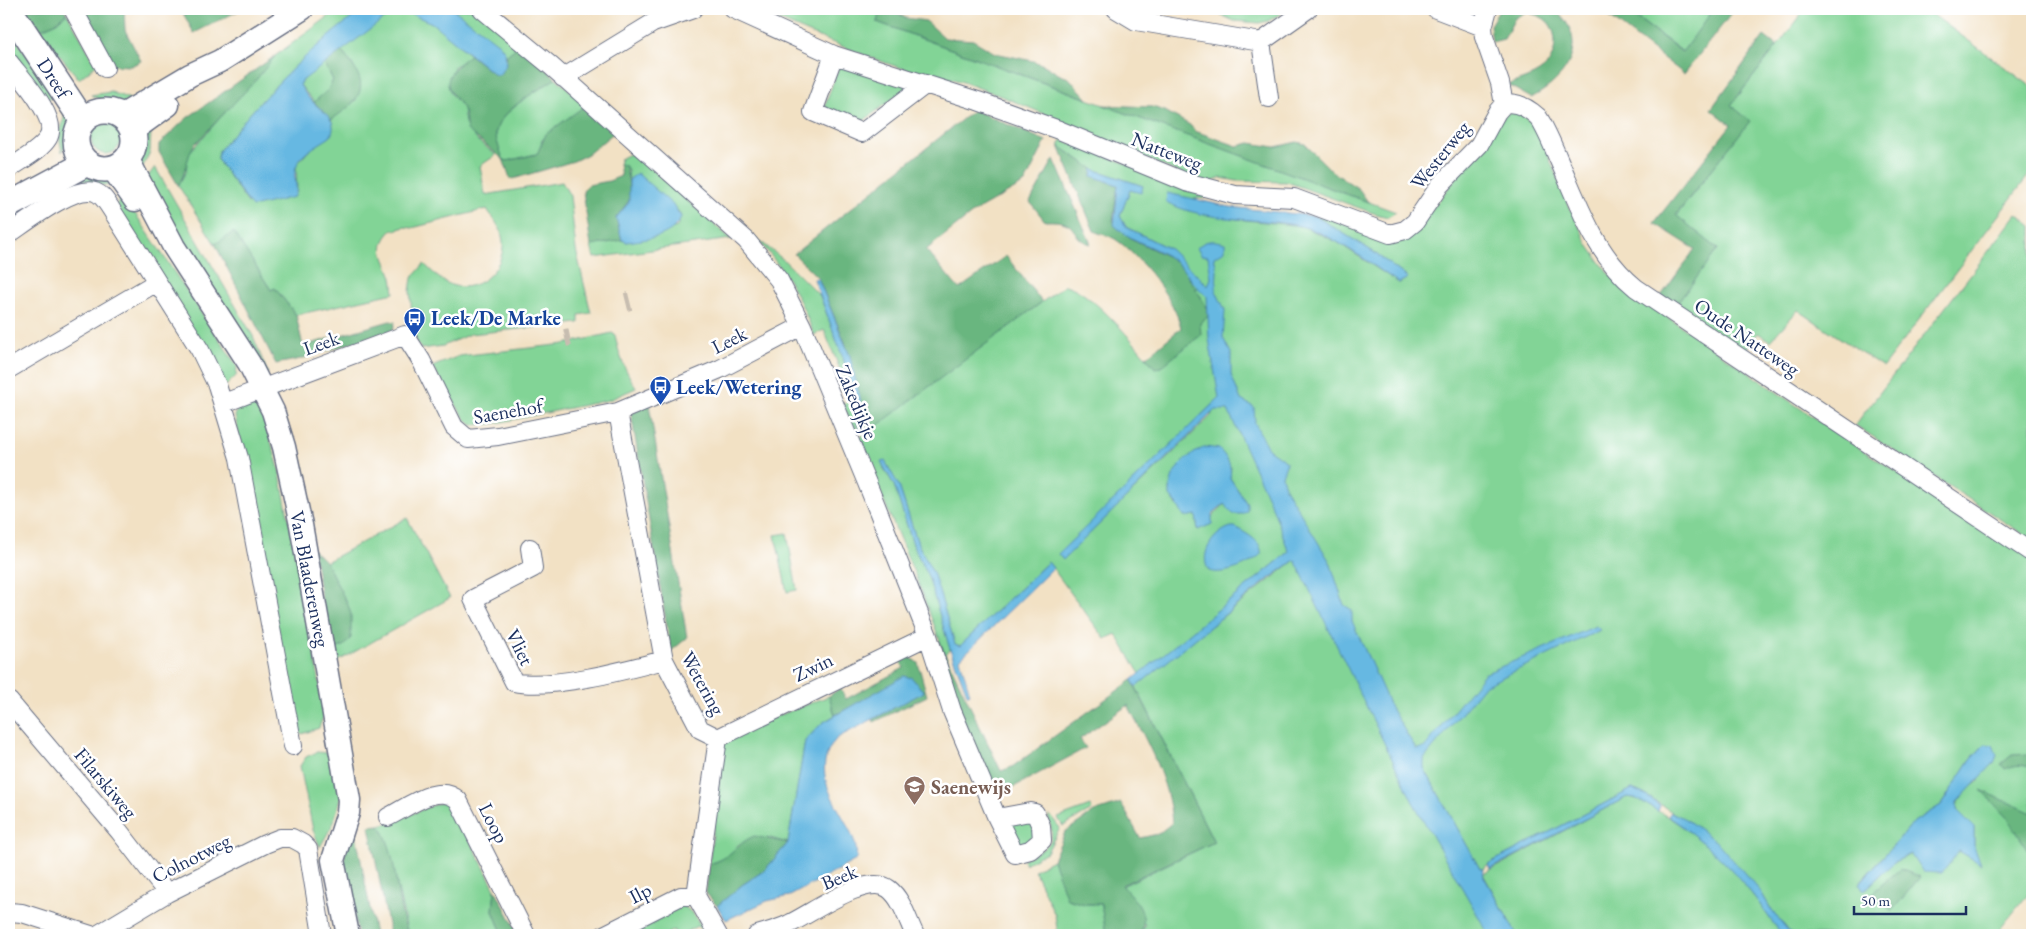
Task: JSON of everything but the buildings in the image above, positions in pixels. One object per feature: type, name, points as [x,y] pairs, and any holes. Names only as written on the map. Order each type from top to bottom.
[{"type":"main road","name":"Dreef","points":[[10,9],[108,120]]},
{"type":"main road","name":"Dreef","points":[[13,9],[108,120]]},
{"type":"main road","points":[[108,120],[134,143],[120,163],[103,169],[82,154],[77,132],[108,120]]},
{"type":"main road","points":[[17,200],[44,172],[82,154]]},
{"type":"street","points":[[72,9],[105,68]]},
{"type":"street","points":[[108,120],[190,75],[220,61],[302,9]]},
{"type":"street","points":[[482,9],[564,78],[653,23],[693,9]]},
{"type":"street","name":"Natteweg","points":[[733,9],[834,55],[926,84],[1058,130],[1186,182],[1235,195],[1294,198],[1384,233],[1398,234]]},
{"type":"street","points":[[1116,9],[1136,22],[1261,42],[1308,9]]},
{"type":"street","points":[[1436,9],[1483,28]]},
{"type":"street","points":[[1488,9],[1483,28],[1487,48],[1500,83],[1504,104]]},
{"type":"street","points":[[1261,42],[1269,98]]},
{"type":"street","points":[[834,55],[813,112],[862,133],[926,84]]},
{"type":"street","points":[[9,62],[49,116],[50,135],[44,143],[9,169]]},
{"type":"street","name":"Zakedijkje","points":[[564,78],[746,240],[772,269],[802,326],[928,636],[952,711],[997,818]]},
{"type":"street","name":"Westerweg","points":[[1398,234],[1416,222],[1440,185],[1473,152],[1504,104]]},
{"type":"street","name":"Oude Natteweg","points":[[1504,104],[1517,104],[1538,117],[1594,238],[1607,261],[1620,276],[2032,553]]},
{"type":"street","name":"Van Blaaderenweg","points":[[120,163],[262,387],[275,419],[292,484],[320,630],[349,800],[348,813],[333,860],[348,935]]},
{"type":"street","points":[[9,234],[32,218],[86,192],[106,202],[200,350],[224,403],[246,491],[293,746]]},
{"type":"street","points":[[9,369],[157,282]]},
{"type":"street","name":"Leek","points":[[618,412],[720,369],[802,326]]},
{"type":"street","name":"Leek","points":[[224,403],[262,387],[405,335],[421,360]]},
{"type":"street","name":"Saenehof","points":[[421,360],[454,427],[468,439],[498,436],[618,412]]},
{"type":"street","name":"Wetering","points":[[618,412],[664,660],[700,729],[718,738],[696,896]]},
{"type":"street","name":"Vliet","points":[[530,548],[533,568],[473,599],[514,682],[531,686],[624,671],[664,660]]},
{"type":"street","name":"Zwin","points":[[718,738],[928,636]]},
{"type":"street","name":"Filarskiweg","points":[[9,701],[119,831],[167,893]]},
{"type":"street","name":"Loop","points":[[388,817],[438,792],[454,796],[458,800],[526,935]]},
{"type":"street","name":"Colnotweg","points":[[97,935],[122,929],[167,893],[280,838],[297,840],[308,850],[322,935]]},
{"type":"street","name":"Beek","points":[[757,935],[787,926],[859,887],[881,884],[890,890],[899,901],[915,935]]},
{"type":"street","name":"Ilp","points":[[604,935],[681,896],[696,896]]},
{"type":"street","points":[[696,896],[718,935]]},
{"type":"street","points":[[9,912],[22,913],[91,935]]},
{"type":"green space","points":[[25,9],[64,9],[67,13],[55,23],[39,30]]},
{"type":"green space","points":[[81,9],[124,9],[125,30],[141,61],[131,66],[110,65]]},
{"type":"green space","points":[[183,9],[242,9],[194,33],[184,15]]},
{"type":"green space","points":[[339,9],[364,9],[305,57],[269,93],[219,151],[217,159],[248,203],[297,192],[296,165],[333,124],[331,120],[356,100],[353,65],[341,51],[388,16],[403,11],[411,12],[429,21],[470,55],[454,67],[450,93],[463,108],[465,124],[478,141],[496,155],[480,166],[485,195],[562,182],[570,196],[576,250],[591,313],[579,315],[579,323],[470,334],[443,346],[421,349],[414,337],[410,291],[412,278],[424,264],[443,281],[462,287],[472,286],[490,275],[497,266],[503,247],[500,229],[487,209],[412,228],[405,227],[391,231],[384,242],[383,252],[392,277],[394,293],[296,315],[275,288],[271,290],[234,233],[215,244],[178,185],[186,172],[188,154],[275,56]]},
{"type":"green space","points":[[453,9],[475,9],[519,45],[506,56],[505,52]]},
{"type":"green space","points":[[753,9],[876,9],[879,14],[877,22],[1396,212],[1388,217],[1376,214],[1287,182],[1237,181],[1221,178],[1207,184],[994,93],[954,79],[889,64],[838,45]]},
{"type":"green space","points":[[882,9],[890,9],[906,18],[926,21],[945,38],[973,40],[995,53],[1044,65],[1069,78],[1088,99],[877,22]]},
{"type":"green space","points":[[1159,9],[1289,9],[1268,21],[1259,23],[1234,21],[1219,14]]},
{"type":"green space","points":[[1500,9],[1555,9],[1566,22],[1572,34],[1573,47],[1570,59],[1564,70],[1555,81],[1531,98],[1508,85],[1534,75],[1547,65],[1551,60],[1555,46],[1554,33],[1547,21],[1526,12],[1515,18],[1504,39],[1492,42],[1490,25]]},
{"type":"green space","points":[[1599,9],[1625,9],[1682,52],[1714,9],[1735,9],[1684,74]]},
{"type":"green space","points":[[1625,9],[1714,9],[1683,52]]},
{"type":"green space","points":[[1806,9],[1925,9],[2032,87],[2032,171],[1883,367],[1798,310],[1770,341],[1758,333],[1744,352],[1676,305],[1718,249],[1676,216],[1749,121],[1731,105]]},
{"type":"green space","points":[[67,13],[96,65],[79,79],[39,30],[55,23]]},
{"type":"green space","points":[[1764,36],[1777,46],[1731,105],[1750,121],[1676,215],[1718,249],[1676,305],[1661,296],[1695,249],[1654,223],[1731,125],[1711,109]]},
{"type":"green space","points":[[16,40],[56,95],[43,102],[9,53],[9,45]]},
{"type":"green space","points":[[519,45],[556,78],[518,103],[502,119],[497,128],[496,136],[503,159],[467,130],[465,115],[461,105],[452,94],[448,82],[456,67],[470,55],[495,75],[507,59],[506,56]]},
{"type":"green space","points":[[341,51],[357,72],[360,88],[358,96],[352,104],[331,120],[314,102],[328,90],[333,80],[324,63]]},
{"type":"green space","points":[[275,56],[256,80],[194,145],[178,185],[159,152],[159,144],[187,118]]},
{"type":"green space","points":[[324,63],[333,80],[328,91],[314,102],[300,85],[305,77]]},
{"type":"green space","points":[[840,63],[908,84],[909,92],[902,92],[855,127],[829,114],[825,106]]},
{"type":"green space","points":[[556,78],[586,105],[542,140],[539,152],[536,154],[507,161],[503,159],[496,136],[497,128],[502,119],[518,103]]},
{"type":"green space","points":[[111,92],[130,99],[122,106],[102,101],[91,95]]},
{"type":"green space","points":[[586,105],[616,131],[588,154],[574,161],[513,179],[510,178],[503,159],[507,161],[537,154],[546,134]]},
{"type":"green space","points":[[1103,105],[1152,107],[1165,111],[1190,125],[1195,131],[1237,146],[1250,143],[1275,147],[1297,142],[1305,144],[1333,172],[1359,189],[1368,202]]},
{"type":"green space","points":[[974,110],[1046,141],[1025,183],[974,212],[926,250],[959,289],[1006,256],[1042,302],[869,432],[864,428],[860,398],[845,342],[818,278],[794,254]]},
{"type":"green space","points":[[1514,110],[1536,125],[1564,195],[1588,245],[1618,283],[1845,439],[2032,558],[2032,756],[2028,754],[2015,765],[2028,766],[2032,769],[2032,889],[1997,935],[1792,935],[1772,911],[1761,892],[1700,830],[1644,794],[1632,789],[1488,864],[1484,869],[1480,869],[1424,768],[1500,935],[1140,935],[1145,925],[1122,886],[1214,842],[1136,687],[1295,560],[1289,552],[1140,674],[1116,634],[1105,639],[1048,562],[960,646],[955,644],[934,575],[918,544],[899,486],[883,467],[894,485],[914,547],[928,576],[950,649],[945,654],[915,575],[843,404],[852,399],[824,330],[814,335],[796,293],[780,267],[750,233],[785,261],[820,296],[843,358],[855,398],[858,439],[1065,285],[1076,289],[1101,308],[1155,368],[1201,335],[1170,249],[1126,227],[1120,216],[1130,190],[1143,186],[1093,169],[1059,146],[1062,140],[1214,196],[1189,199],[1167,193],[1236,219],[1302,226],[1337,242],[1399,283],[1408,278],[1372,251],[1315,216],[1328,218],[1391,242],[1404,240],[1414,232],[1505,115]],"holes":[[[1218,399],[1211,416],[1063,559],[1059,554]],[[1231,467],[1230,478],[1247,504],[1225,504],[1198,530],[1196,515],[1178,506],[1172,498],[1170,487]],[[1985,744],[1979,781],[1961,796],[1957,805],[1957,810],[1974,827],[1974,847],[1980,863],[1959,851],[1912,854],[1894,862],[1864,891],[1859,883],[1914,822],[1941,805],[1971,759]]]},
{"type":"green space","points":[[65,114],[73,119],[68,141],[62,152],[59,136]]},
{"type":"green space","points":[[106,124],[117,128],[121,139],[117,150],[106,154],[95,150],[91,139],[95,128]]},
{"type":"green space","points":[[151,129],[150,152],[142,168],[140,147],[147,132]]},
{"type":"green space","points":[[1059,146],[1093,169],[1092,176],[1118,185],[1113,221],[1132,239],[1169,257],[1184,269],[1211,314],[1200,323],[1201,335],[1161,367],[1155,368],[1146,357],[1181,328],[1178,317],[1155,279],[1135,256],[1115,239],[1094,231]]},
{"type":"green space","points":[[629,154],[637,156],[731,239],[594,258],[591,246],[622,240],[627,242],[677,227],[681,217],[679,212],[636,174],[629,180],[628,171],[624,165],[619,164],[621,158]]},
{"type":"green space","points":[[1054,159],[1091,244],[1079,238],[1070,226],[1065,223],[1045,221],[1030,202]]},
{"type":"green space","points":[[619,164],[626,166],[631,198],[616,218],[622,240],[591,246],[583,191],[588,185],[609,181],[621,176]]},
{"type":"green space","points":[[155,167],[253,336],[268,374],[263,372],[143,183]]},
{"type":"green space","points":[[89,172],[106,176],[110,185],[100,185],[81,180]]},
{"type":"green space","points":[[122,194],[237,366],[236,376],[226,386],[115,208]]},
{"type":"green space","points":[[2017,214],[2032,226],[2032,540],[1855,425]]},
{"type":"green space","points":[[234,232],[271,290],[275,288],[296,315],[303,346],[390,321],[395,322],[393,330],[301,359],[276,364],[215,244]]},
{"type":"green space","points":[[612,333],[615,335],[623,363],[636,388],[609,400],[492,424],[472,425],[465,419],[432,367],[459,356],[565,344]]},
{"type":"green space","points":[[256,401],[261,409],[279,468],[325,712],[319,728],[302,734],[297,730],[235,416],[238,408]]},
{"type":"green space","points":[[649,404],[687,638],[671,651],[631,413]]},
{"type":"green space","points":[[407,518],[450,598],[333,664],[330,651],[351,614],[326,562]]},
{"type":"green space","points":[[787,533],[797,590],[787,592],[775,535]]},
{"type":"green space","points":[[313,549],[326,562],[351,614],[351,638],[344,646],[330,651]]},
{"type":"green space","points":[[939,641],[1001,771],[1012,767],[1132,680],[1214,842],[1122,885],[1136,902],[1142,913],[1143,927],[1140,935],[1106,935],[1101,904],[1084,904],[1067,899],[1053,860],[1065,832],[1094,812],[1121,803],[1140,838],[1158,834],[1172,823],[1167,792],[1162,777],[1128,705],[1080,739],[1086,748],[997,796],[963,720]]},
{"type":"green space","points":[[907,655],[918,663],[927,696],[874,722],[873,720],[894,708],[904,676],[891,686],[835,715],[829,696],[840,688],[846,699],[904,668],[899,659]]},
{"type":"green space","points":[[829,696],[835,715],[822,723],[805,741],[788,843],[770,838],[739,844],[727,858],[709,864],[724,744],[739,731]]},
{"type":"green space","points":[[317,752],[328,753],[335,758],[341,798],[333,824],[320,847],[313,830],[300,766],[306,757]]},
{"type":"green space","points":[[2028,754],[2032,756],[2032,769],[2019,765],[2005,769],[2001,764],[2012,755]]},
{"type":"green space","points":[[1981,790],[2032,813],[2032,857],[2010,821]]},
{"type":"green space","points":[[1627,797],[1647,804],[1683,827],[1707,846],[1739,877],[1783,935],[1517,935],[1483,874]]},
{"type":"green space","points":[[450,801],[495,889],[493,911],[503,935],[409,935],[407,930],[388,844],[379,825]]},
{"type":"green space","points":[[1090,806],[1092,810],[1063,826],[1058,818]]},
{"type":"green space","points":[[1050,815],[1060,828],[1047,852],[1025,864],[1023,859],[1044,848],[1051,840],[1051,826],[1048,817]]},
{"type":"green space","points":[[1032,819],[1037,839],[1017,845],[1005,821]]},
{"type":"green space","points":[[379,825],[390,849],[404,922],[409,935],[390,935],[369,826]]},
{"type":"green space","points":[[355,829],[375,935],[358,935],[344,862],[346,845]]},
{"type":"green space","points":[[754,836],[788,843],[765,870],[742,885],[717,906],[706,893],[709,864],[723,859],[742,843]]},
{"type":"green space","points":[[1053,860],[1068,899],[1084,904],[1101,904],[1105,926],[1118,935],[1058,935],[1055,915],[1034,870]]},
{"type":"green space","points":[[1900,869],[1920,877],[1892,911],[1872,893]]},
{"type":"green space","points":[[495,889],[519,935],[503,935],[493,911]]},
{"type":"green space","points":[[679,904],[694,915],[703,932],[697,926],[681,935],[675,935],[674,930],[669,932],[669,935],[619,935]]},
{"type":"water","points":[[364,9],[453,9],[499,44],[505,52],[506,65],[499,75],[495,75],[432,23],[404,11],[385,18],[302,81],[300,85],[306,94],[331,120],[333,131],[330,137],[306,153],[297,164],[294,197],[252,207],[217,159],[219,151],[269,93],[305,57]]},
{"type":"water","points":[[1093,169],[1143,186],[1141,193],[1130,190],[1120,216],[1126,227],[1170,249],[1208,286],[1211,278],[1208,256],[1201,255],[1197,248],[1203,243],[1210,241],[1225,243],[1225,251],[1214,257],[1217,270],[1216,291],[1225,310],[1223,338],[1231,353],[1231,375],[1241,400],[1254,407],[1255,423],[1268,449],[1287,462],[1282,476],[1285,488],[1330,562],[1344,605],[1352,610],[1352,621],[1391,708],[1416,749],[1424,748],[1484,674],[1596,626],[1600,630],[1484,686],[1424,759],[1424,768],[1480,869],[1484,869],[1483,875],[1517,935],[1489,935],[1413,802],[1295,560],[1270,578],[1136,687],[1132,680],[1289,552],[1273,509],[1228,410],[1215,410],[1063,560],[1058,554],[1219,398],[1209,339],[1207,296],[1175,261],[1133,239],[1114,225],[1118,185],[1092,176]]},
{"type":"water","points":[[637,173],[674,206],[681,217],[672,229],[665,233],[651,238],[627,242],[622,240],[616,218],[629,202],[629,180]]},
{"type":"water","points":[[1167,193],[1230,207],[1315,216],[1372,251],[1408,278],[1399,283],[1338,242],[1312,230],[1284,223],[1215,216],[1182,209],[1166,202]]},
{"type":"water","points":[[818,278],[850,356],[860,398],[864,428],[860,429],[857,420],[855,398],[843,358],[814,279]]},
{"type":"water","points":[[1205,447],[1219,449],[1227,459],[1230,466],[1230,478],[1247,504],[1247,511],[1242,514],[1233,514],[1224,504],[1212,514],[1212,524],[1198,530],[1196,515],[1184,517],[1170,496],[1170,487],[1175,472],[1184,460]]},
{"type":"water","points":[[885,461],[899,486],[918,544],[934,575],[955,644],[960,646],[1048,562],[1053,568],[960,659],[970,694],[967,694],[950,649],[928,576],[914,547],[894,485],[881,462]]},
{"type":"water","points":[[1231,527],[1235,527],[1256,541],[1261,549],[1261,554],[1251,562],[1236,569],[1222,572],[1209,571],[1205,558],[1210,544],[1219,534]]},
{"type":"water","points":[[904,676],[912,678],[924,692],[837,738],[827,755],[824,771],[828,787],[856,846],[856,860],[790,896],[767,901],[726,920],[717,906],[742,885],[765,870],[788,843],[805,741],[822,723]]},
{"type":"water","points":[[1985,744],[1993,745],[1997,755],[1994,763],[1957,802],[1957,810],[1974,827],[1974,847],[1981,864],[1959,851],[1942,873],[1923,872],[1911,854],[1894,862],[1864,891],[1859,884],[1914,822],[1941,805],[1971,759]]},
{"type":"water","points":[[1632,789],[1644,794],[1660,806],[1658,811],[1635,798],[1627,797],[1490,869],[1488,864]]},
{"type":"water","points":[[1671,812],[1687,820],[1718,843],[1761,892],[1772,911],[1792,935],[1783,935],[1730,868],[1690,832],[1668,816]]},
{"type":"tunnel","points":[[626,302],[630,301]]},
{"type":"tunnel","points":[[565,338],[570,337]]},
{"type":"place","name":"Leek/De Marke","points":[[415,337]]},
{"type":"place","name":"Leek/Wetering","points":[[660,406]]},
{"type":"place","name":"Saenewijs","points":[[915,806]]}]
